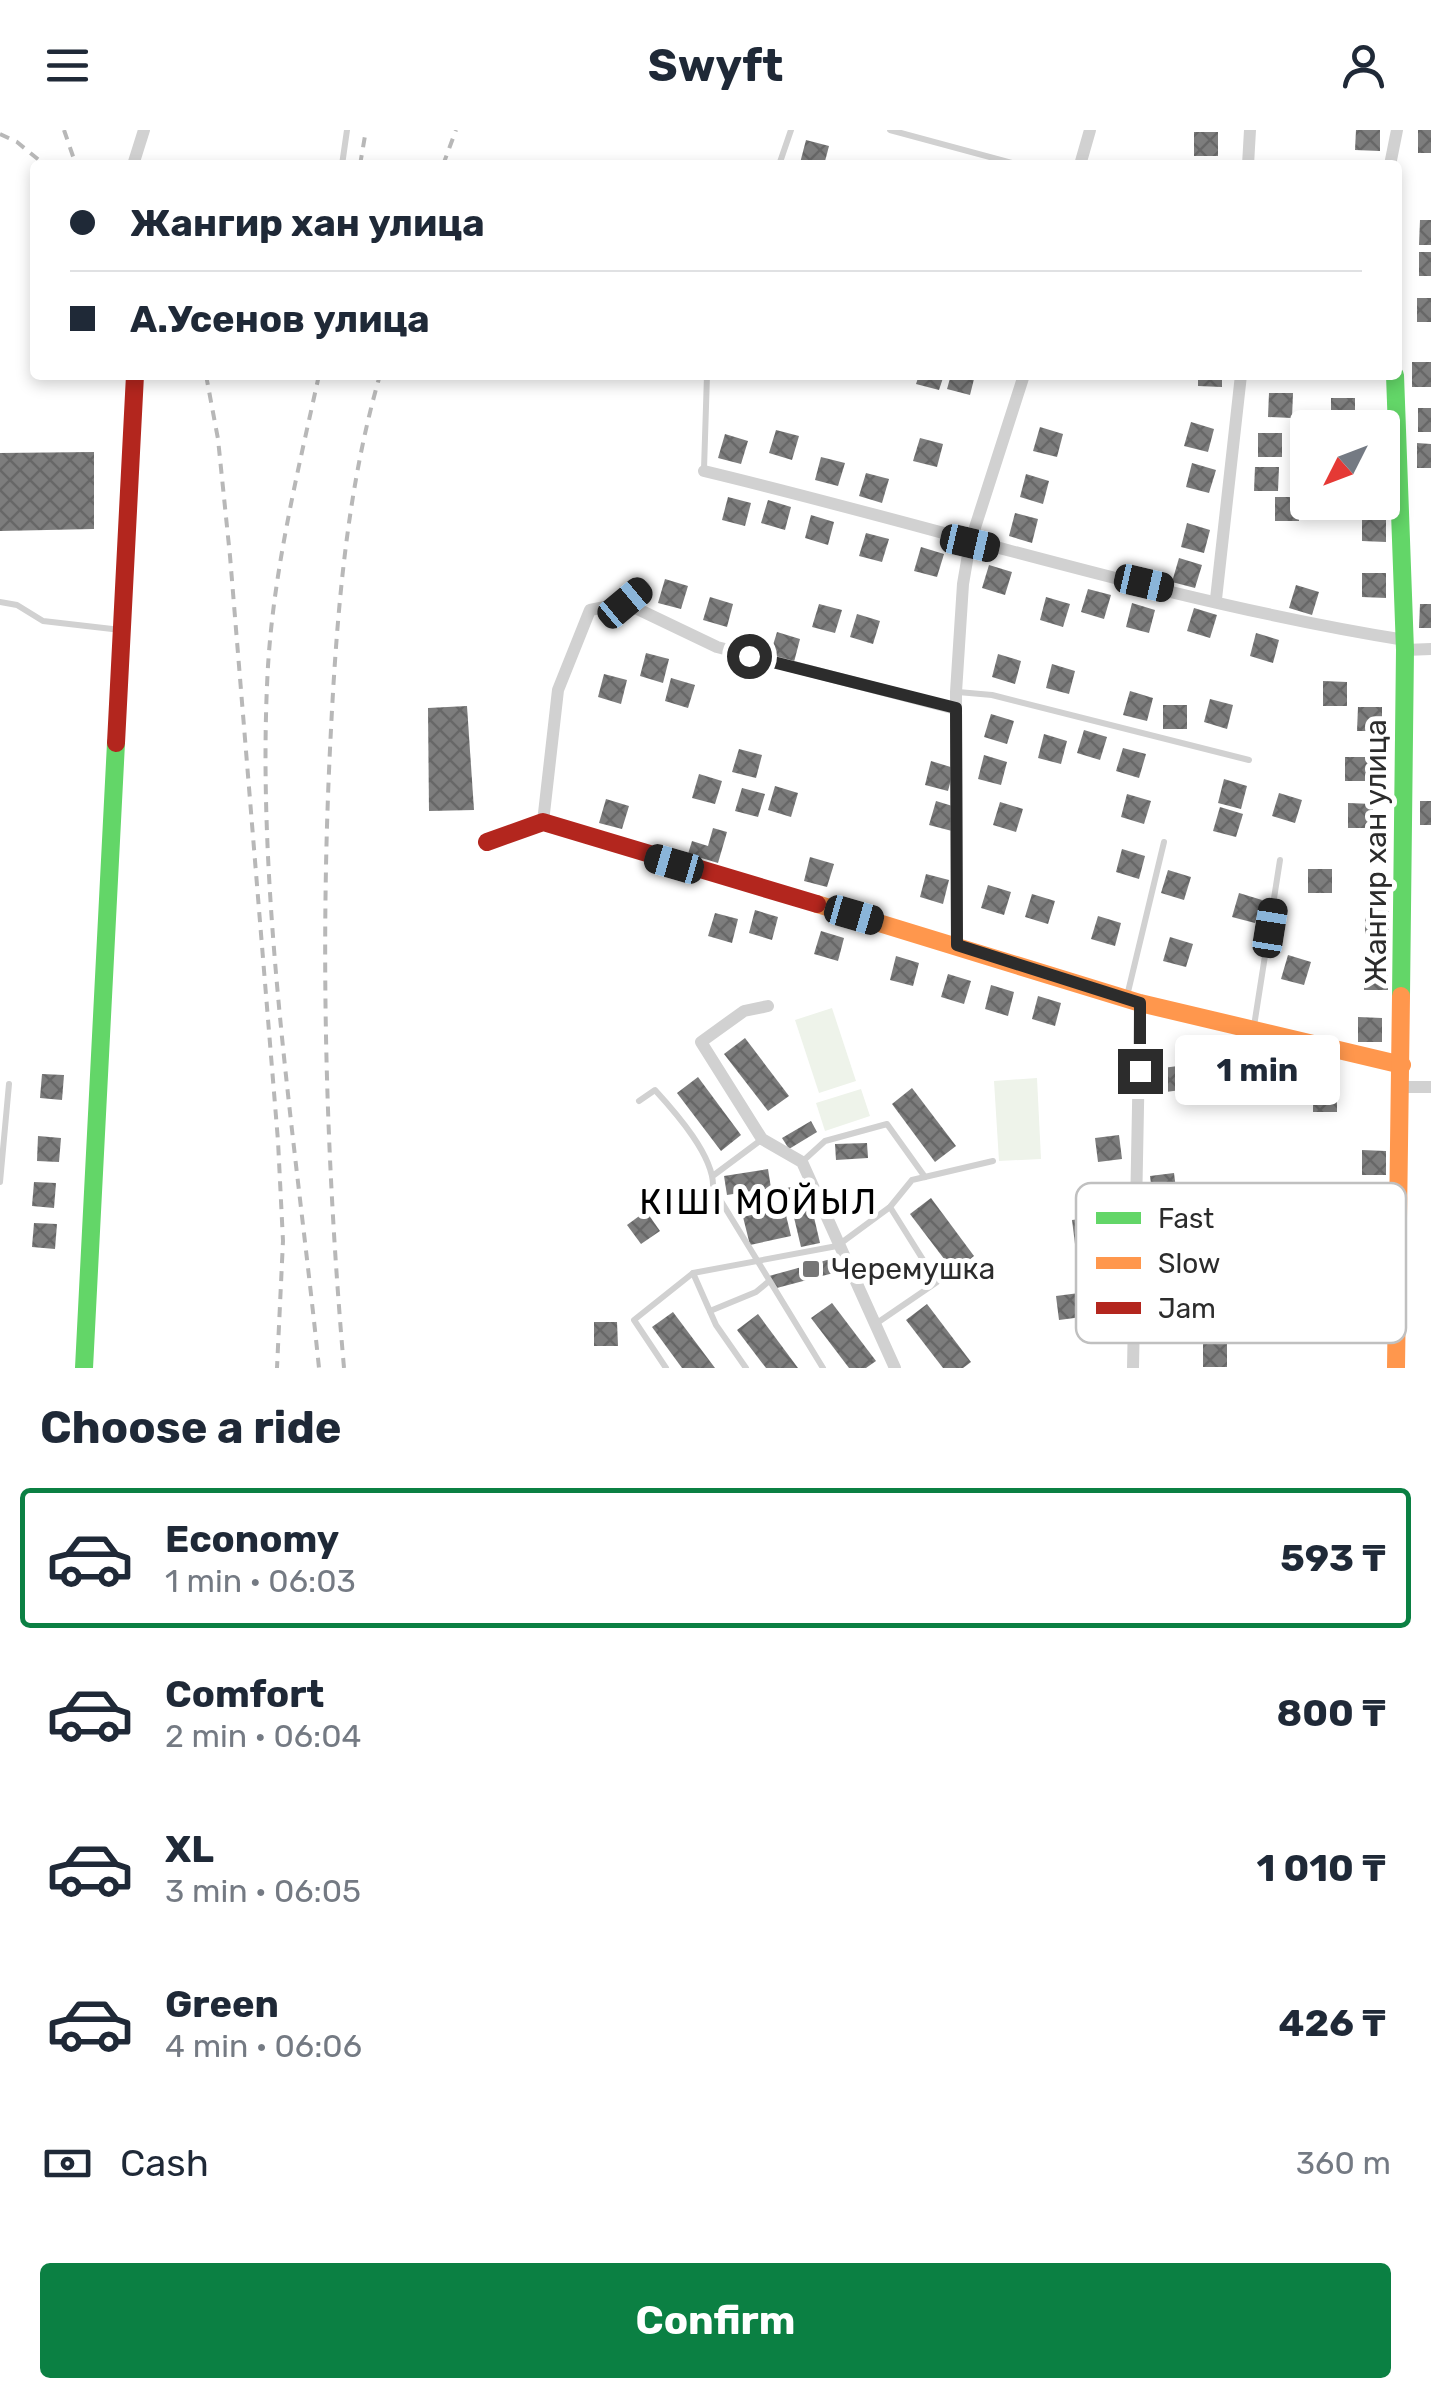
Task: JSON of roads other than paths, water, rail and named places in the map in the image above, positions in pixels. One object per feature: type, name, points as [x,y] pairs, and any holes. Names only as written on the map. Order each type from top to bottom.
[{"type":"street","points":[[135,160],[144,130]]},
{"type":"street","points":[[1081,160],[1090,130]]},
{"type":"street","points":[[1248,160],[1250,130]]},
{"type":"street","points":[[1391,160],[1396,130]]},
{"type":"street","points":[[84,1368],[135,380]]},
{"type":"street","points":[[957,945],[956,692],[970,543],[1022,380]]},
{"type":"street","points":[[1216,599],[1241,380]]},
{"type":"street","name":"Жангир хан улица","points":[[1395,380],[1405,645],[1400,1183]]},
{"type":"street","points":[[704,471],[970,543],[1216,599],[1284,620],[1431,649]]},
{"type":"street","points":[[544,822],[558,690],[590,610],[625,603],[644,587]]},
{"type":"street","points":[[625,603],[717,647],[956,708]]},
{"type":"street","points":[[487,842],[544,822],[605,844],[1133,1000],[1402,1065]]},
{"type":"street","points":[[1133,1000],[1133,1183]]},
{"type":"street","points":[[768,1006],[744,1011],[702,1042],[762,1139],[802,1162],[894,1368]]},
{"type":"street","points":[[1402,1087],[1431,1088]]},
{"type":"street","name":"Жангир хан улица","points":[[1396,1368],[1397,1343]]},
{"type":"lane","points":[[343,160],[348,130]]},
{"type":"lane","points":[[781,160],[791,130]]},
{"type":"lane","points":[[890,130],[1001,160]]},
{"type":"lane","points":[[704,471],[707,380]]},
{"type":"lane","points":[[0,602],[43,621],[122,630]]},
{"type":"lane","points":[[956,692],[1026,703],[1249,760]]},
{"type":"lane","points":[[1133,1000],[1164,842]]},
{"type":"lane","points":[[1254,1029],[1280,860]]},
{"type":"lane","points":[[0,1182],[9,1084]]},
{"type":"lane","points":[[639,1101],[656,1090],[714,1175],[713,1188],[756,1264],[824,1368]]},
{"type":"lane","points":[[802,1162],[825,1141],[886,1124],[925,1177]]},
{"type":"lane","points":[[714,1175],[762,1139]]},
{"type":"lane","points":[[666,1368],[634,1320],[693,1273],[837,1246],[890,1208],[912,1180],[993,1160]]},
{"type":"lane","points":[[876,1324],[937,1282],[890,1208]]},
{"type":"lane","points":[[693,1273],[710,1311],[746,1368]]},
{"type":"lane","points":[[710,1311],[756,1292],[768,1282]]},
{"type":"railway","points":[[64,130],[74,160]]},
{"type":"railway","points":[[361,160],[366,130]]},
{"type":"railway","points":[[445,160],[456,130]]},
{"type":"railway","points":[[0,134],[39,160]]},
{"type":"railway","points":[[207,380],[218,439],[230,556],[278,1141],[283,1241],[277,1368]]},
{"type":"railway","points":[[318,380],[276,593],[268,666],[266,752],[272,928],[319,1368]]},
{"type":"railway","points":[[344,1368],[327,1059],[327,827],[344,560],[358,467],[379,380]]},
{"type":"place","name":"Черемушка","points":[[811,1269]]},
{"type":"district","name":"КІШІ МОЙЫЛ","points":[[759,1202]]}]
